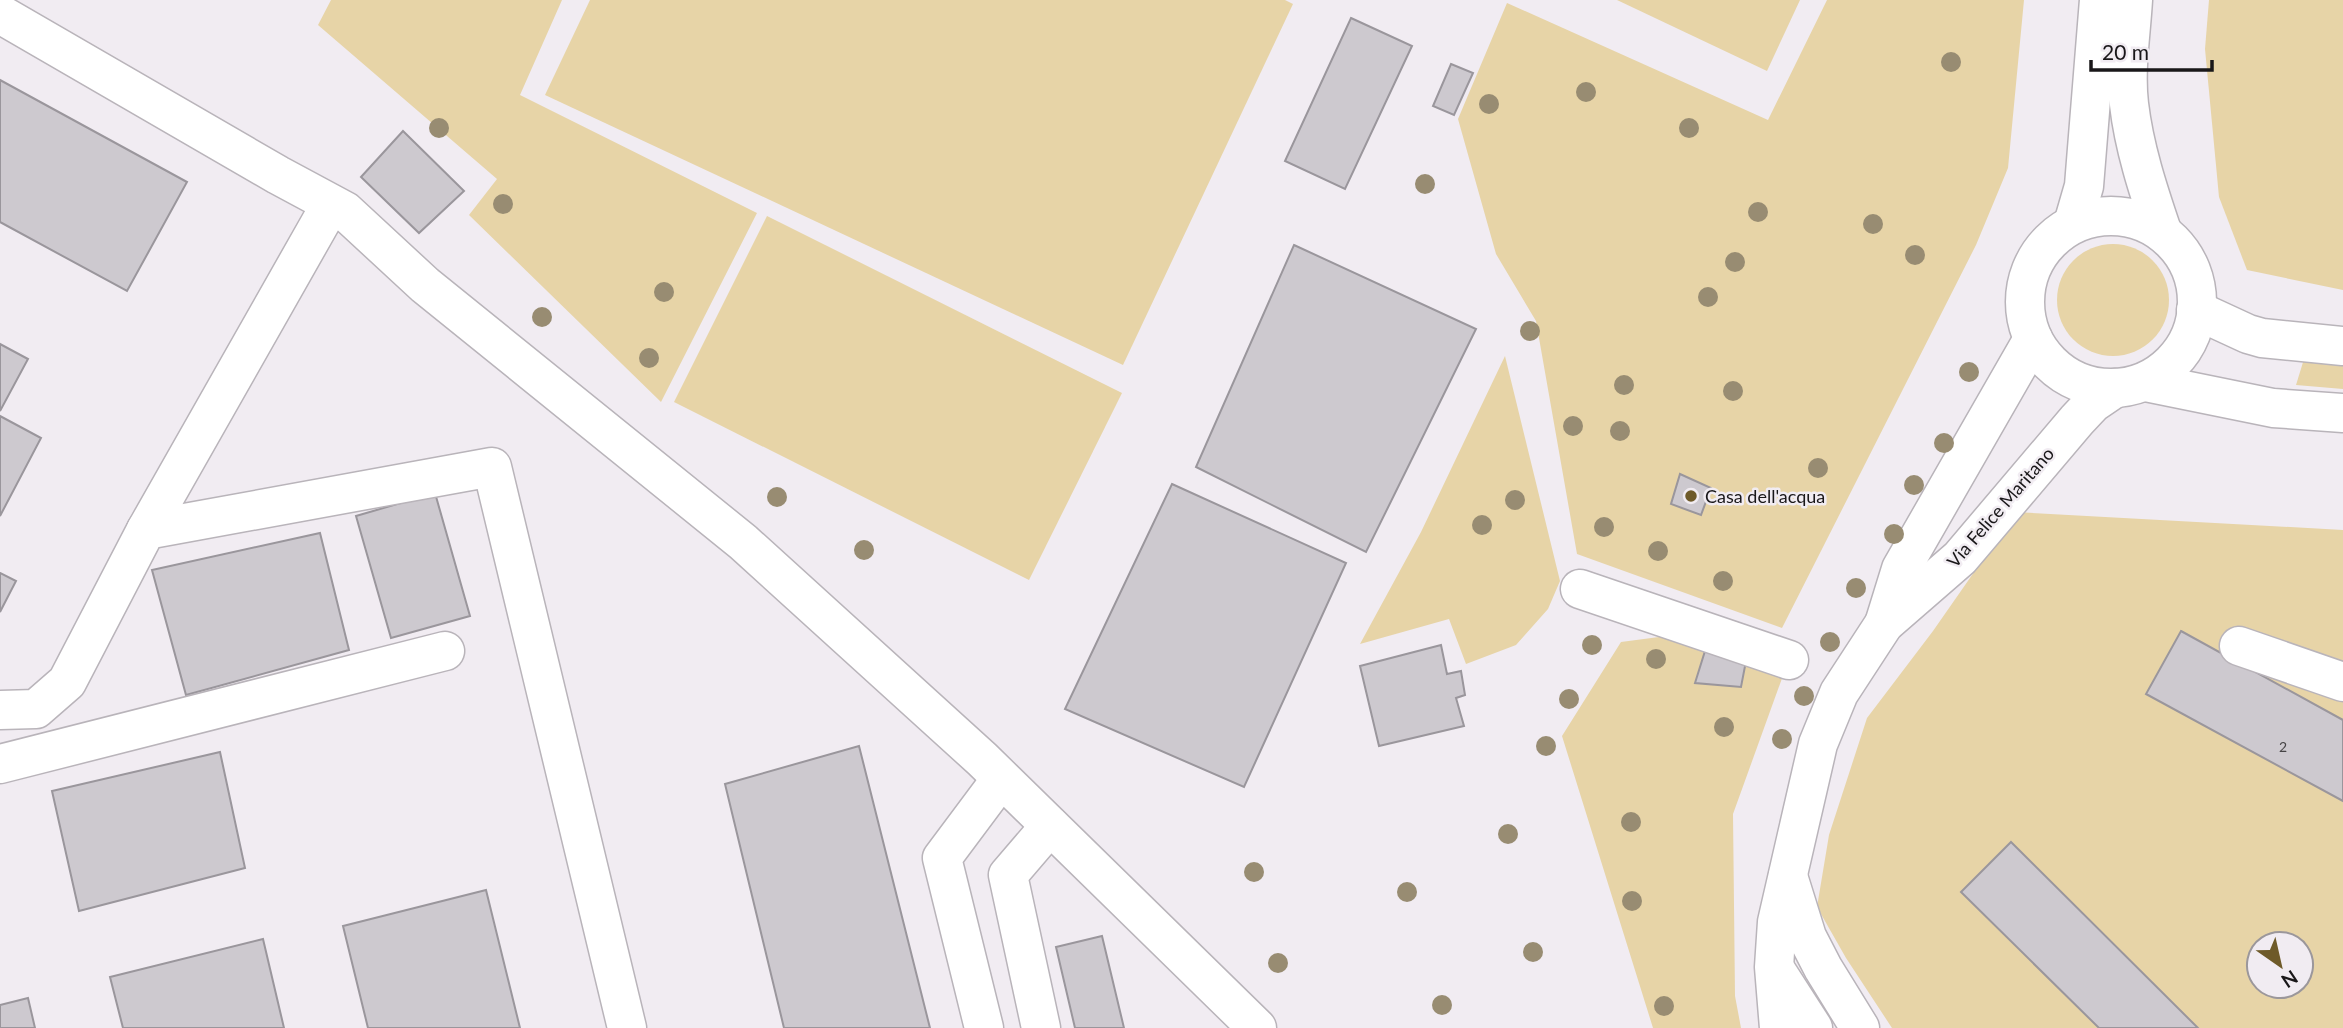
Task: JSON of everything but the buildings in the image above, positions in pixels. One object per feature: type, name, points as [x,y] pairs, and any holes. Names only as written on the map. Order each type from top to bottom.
[{"type":"street","points":[[2073,225],[2084,186],[2099,0]]},
{"type":"street","points":[[2133,0],[2127,76],[2129,104],[2149,193],[2162,231]]},
{"type":"street","points":[[0,14],[345,211],[425,285],[743,542],[1001,779],[1257,1028]]},
{"type":"street","points":[[0,710],[36,709],[67,682],[146,530],[331,204]]},
{"type":"street","points":[[2130,385],[2167,368],[2185,348],[2196,323],[2194,284],[2188,264],[2176,245],[2162,231],[2134,218],[2103,216],[2073,225],[2047,245],[2029,274],[2025,306],[2033,339],[2053,366],[2082,384],[2130,385],[2273,408],[2343,413]]},
{"type":"street","points":[[2196,310],[2262,338],[2343,346]]},
{"type":"street","name":"Via Felice Maritano","points":[[1884,624],[1901,569],[2033,339]]},
{"type":"street","name":"Via Felice Maritano","points":[[1779,1028],[1774,967],[1777,922],[1818,744],[1839,693],[1884,624],[1960,558],[2077,419],[2093,403],[2130,385]]},
{"type":"street","points":[[146,530],[492,467],[627,1028]]},
{"type":"street","points":[[1580,589],[1790,660]]},
{"type":"street","points":[[2239,646],[2343,682]]},
{"type":"street","points":[[0,764],[445,652]]},
{"type":"street","points":[[984,1028],[942,858],[1001,779]]},
{"type":"street","points":[[1041,1028],[1008,875],[1050,826]]},
{"type":"street","points":[[1788,876],[1807,937],[1860,1028]]},
{"type":"street","points":[[1774,967],[1813,1028]]},
{"type":"shaded area","points":[[331,0],[562,0],[520,95],[757,213],[661,402],[469,215],[497,179],[318,25]]},
{"type":"shaded area","points":[[590,0],[1285,0],[1293,4],[1123,365],[545,95]]},
{"type":"shaded area","points":[[1617,0],[1800,0],[1767,71]]},
{"type":"shaded area","points":[[1827,0],[2024,0],[2008,168],[1976,245],[1782,628],[1577,554],[1536,321],[1496,254],[1458,119],[1507,3],[1768,120]]},
{"type":"shaded area","points":[[2209,0],[2343,0],[2343,290],[2247,270],[2219,197],[2205,49]]},
{"type":"shaded area","points":[[767,216],[1122,393],[1029,580],[674,402]]},
{"type":"shaded area","points":[[2113,244],[2134,249],[2152,261],[2164,279],[2169,300],[2164,321],[2152,339],[2134,351],[2113,356],[2092,351],[2074,339],[2062,321],[2057,300],[2062,279],[2074,261],[2092,249]]},
{"type":"shaded area","points":[[1505,356],[1560,581],[1548,609],[1516,645],[1466,664],[1449,619],[1360,644],[1421,532]]},
{"type":"shaded area","points":[[2304,359],[2343,362],[2343,389],[2296,385]]},
{"type":"shaded area","points":[[2016,512],[2343,530],[2343,1028],[1892,1028],[1846,958],[1817,907],[1829,835],[1867,718],[1933,631]]},
{"type":"shaded area","points":[[1659,637],[1695,638],[1785,670],[1733,814],[1735,996],[1741,1028],[1653,1028],[1562,736],[1621,642]]},
{"type":"place","name":"Casa dell'acqua","points":[[1691,496]]}]
